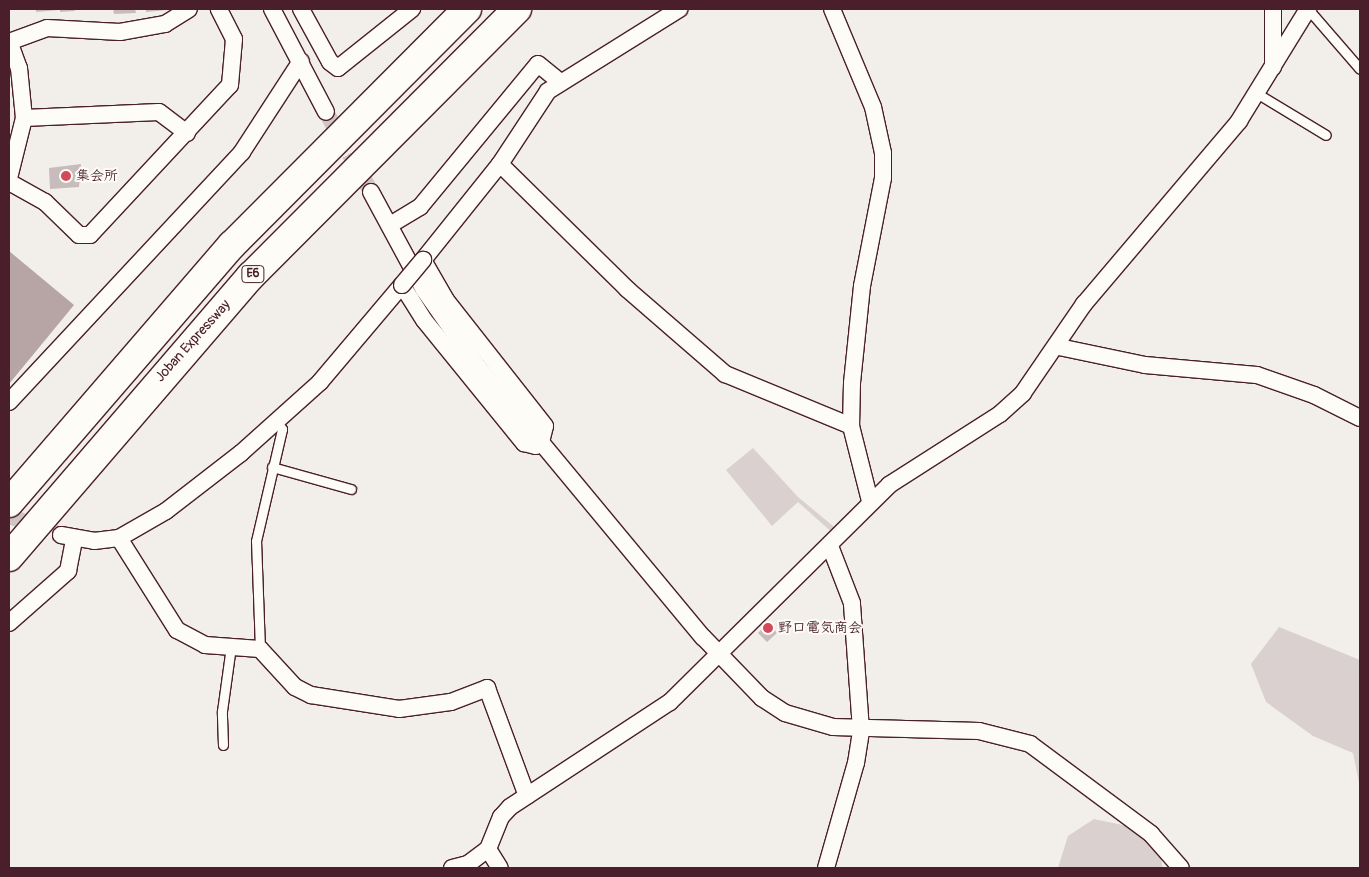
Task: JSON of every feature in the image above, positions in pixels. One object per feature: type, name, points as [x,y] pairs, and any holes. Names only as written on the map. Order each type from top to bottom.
[{"type":"highway","name":"E6","points":[[9,503],[232,245],[467,9]]},
{"type":"highway","name":"Joban Expressway","points":[[9,557],[251,276],[517,9]]},
{"type":"street","points":[[9,178],[24,118],[19,68],[9,41],[47,28],[120,32],[165,24],[189,9]]},
{"type":"street","points":[[9,182],[44,202],[80,235],[90,235],[222,97],[234,71],[234,39],[219,9]]},
{"type":"street","points":[[272,9],[326,112]]},
{"type":"street","points":[[301,9],[330,62],[338,68],[412,9]]},
{"type":"street","points":[[9,622],[68,571],[68,537],[119,538],[166,511],[277,422],[320,382],[423,260],[500,164],[548,91],[559,81],[678,9]]},
{"type":"street","points":[[832,9],[873,107],[883,153],[883,178],[862,286],[852,426],[870,501]]},
{"type":"street","points":[[1273,9],[1273,69]]},
{"type":"street","points":[[452,868],[468,864],[488,849],[501,817],[527,796],[670,702],[830,546],[870,501],[1000,414],[1029,386],[1059,348],[1084,304],[1220,146],[1258,94],[1308,9]]},
{"type":"street","points":[[9,402],[242,152],[300,61]]},
{"type":"street","points":[[390,226],[420,207],[538,64],[559,81]]},
{"type":"street","points":[[24,118],[160,112],[187,133]]},
{"type":"street","points":[[500,164],[614,277],[725,374],[852,426]]},
{"type":"street","points":[[370,192],[435,308],[541,442],[735,676],[785,712],[833,727],[861,730],[979,731],[1030,744],[1151,834],[1181,868]]},
{"type":"street","points":[[402,285],[424,320],[524,442],[536,446],[541,442],[546,426],[446,300],[423,260]]},
{"type":"street","points":[[1059,348],[1145,365],[1257,375],[1314,395],[1360,418]]},
{"type":"street","points":[[119,538],[177,630],[206,645],[260,649],[295,687],[333,700],[399,710],[426,708],[487,688],[527,796]]},
{"type":"street","points":[[826,868],[856,763],[861,730],[852,604],[830,546]]},
{"type":"street","points":[[488,849],[500,868]]},
{"type":"lane","points":[[1308,9],[1360,69]]},
{"type":"lane","points":[[1258,94],[1326,135]]},
{"type":"lane","points":[[260,649],[255,558],[272,467],[282,429],[277,422]]},
{"type":"lane","points":[[272,467],[351,489]]},
{"type":"lane","points":[[223,745],[222,711],[231,646]]},
{"type":"shaded area","points":[[9,251],[74,305],[9,384]]},
{"type":"shaded area","points":[[753,448],[798,497],[839,531],[835,535],[798,502],[772,526],[726,470]]},
{"type":"shaded area","points":[[1279,627],[1360,660],[1360,788],[1353,753],[1313,736],[1266,702],[1251,664]]},
{"type":"shaded area","points":[[1094,819],[1132,827],[1158,847],[1163,868],[1058,868],[1068,836]]},
{"type":"building","points":[[36,9],[59,9],[59,10],[36,12]]},
{"type":"building","points":[[60,9],[74,9],[75,11],[60,12]]},
{"type":"building","points":[[113,9],[135,9],[136,13],[114,14]]},
{"type":"building","points":[[146,9],[166,9],[167,10],[146,12]]},
{"type":"building","name":"集会所","points":[[81,164],[79,187],[50,189],[49,168]]},
{"type":"building","name":"野口電気商会","points":[[768,622],[777,633],[767,642],[758,633]]},
{"type":"tunnel","points":[[326,112],[371,192]]},
{"type":"tunnel","points":[[9,516],[61,535]]},
{"type":"place","name":"集会所","points":[[66,176]]},
{"type":"place","name":"野口電気商会","points":[[768,628]]}]
